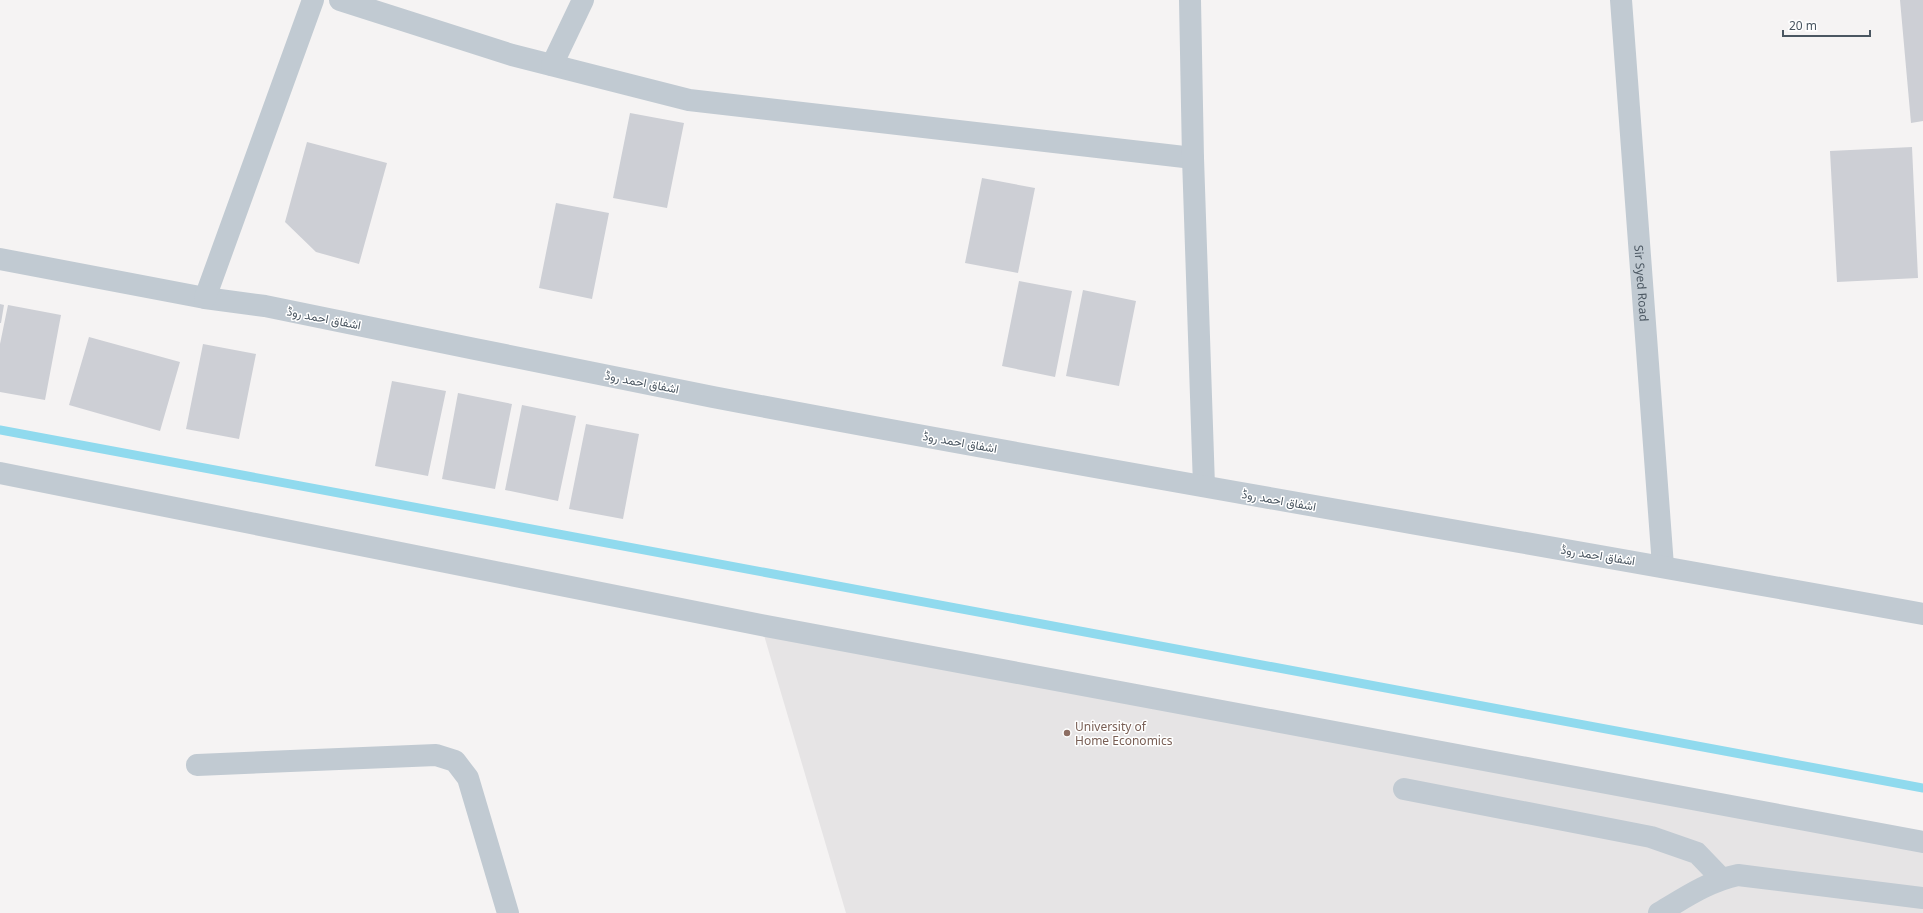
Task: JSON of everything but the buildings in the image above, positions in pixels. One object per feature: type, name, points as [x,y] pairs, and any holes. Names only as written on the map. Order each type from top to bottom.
[{"type":"street","points":[[205,298],[313,0]]},
{"type":"street","points":[[340,0],[512,55],[688,100],[1193,158]]},
{"type":"street","points":[[552,65],[583,0]]},
{"type":"street","points":[[1190,0],[1193,158],[1204,486]]},
{"type":"street","name":"Sir Syed Road","points":[[1621,0],[1663,566]]},
{"type":"street","name":"اشفاق احمد روڈ","points":[[0,258],[205,298],[265,306],[712,397],[1483,536],[1663,566],[1923,614]]},
{"type":"street","points":[[0,473],[761,625],[1923,842]]},
{"type":"street","points":[[197,765],[436,755],[455,761],[468,778],[508,913]]},
{"type":"street","points":[[1404,789],[1650,838],[1697,853],[1722,879]]},
{"type":"street","points":[[1659,913],[1692,893],[1722,879],[1738,875],[1923,898]]},
{"type":"shaded area","name":"University of Home Economics","points":[[761,625],[1923,842],[1923,913],[846,913]]},
{"type":"waterway","points":[[0,430],[1923,788]]},
{"type":"place","name":"University of Home Economics","points":[[1067,733]]}]
